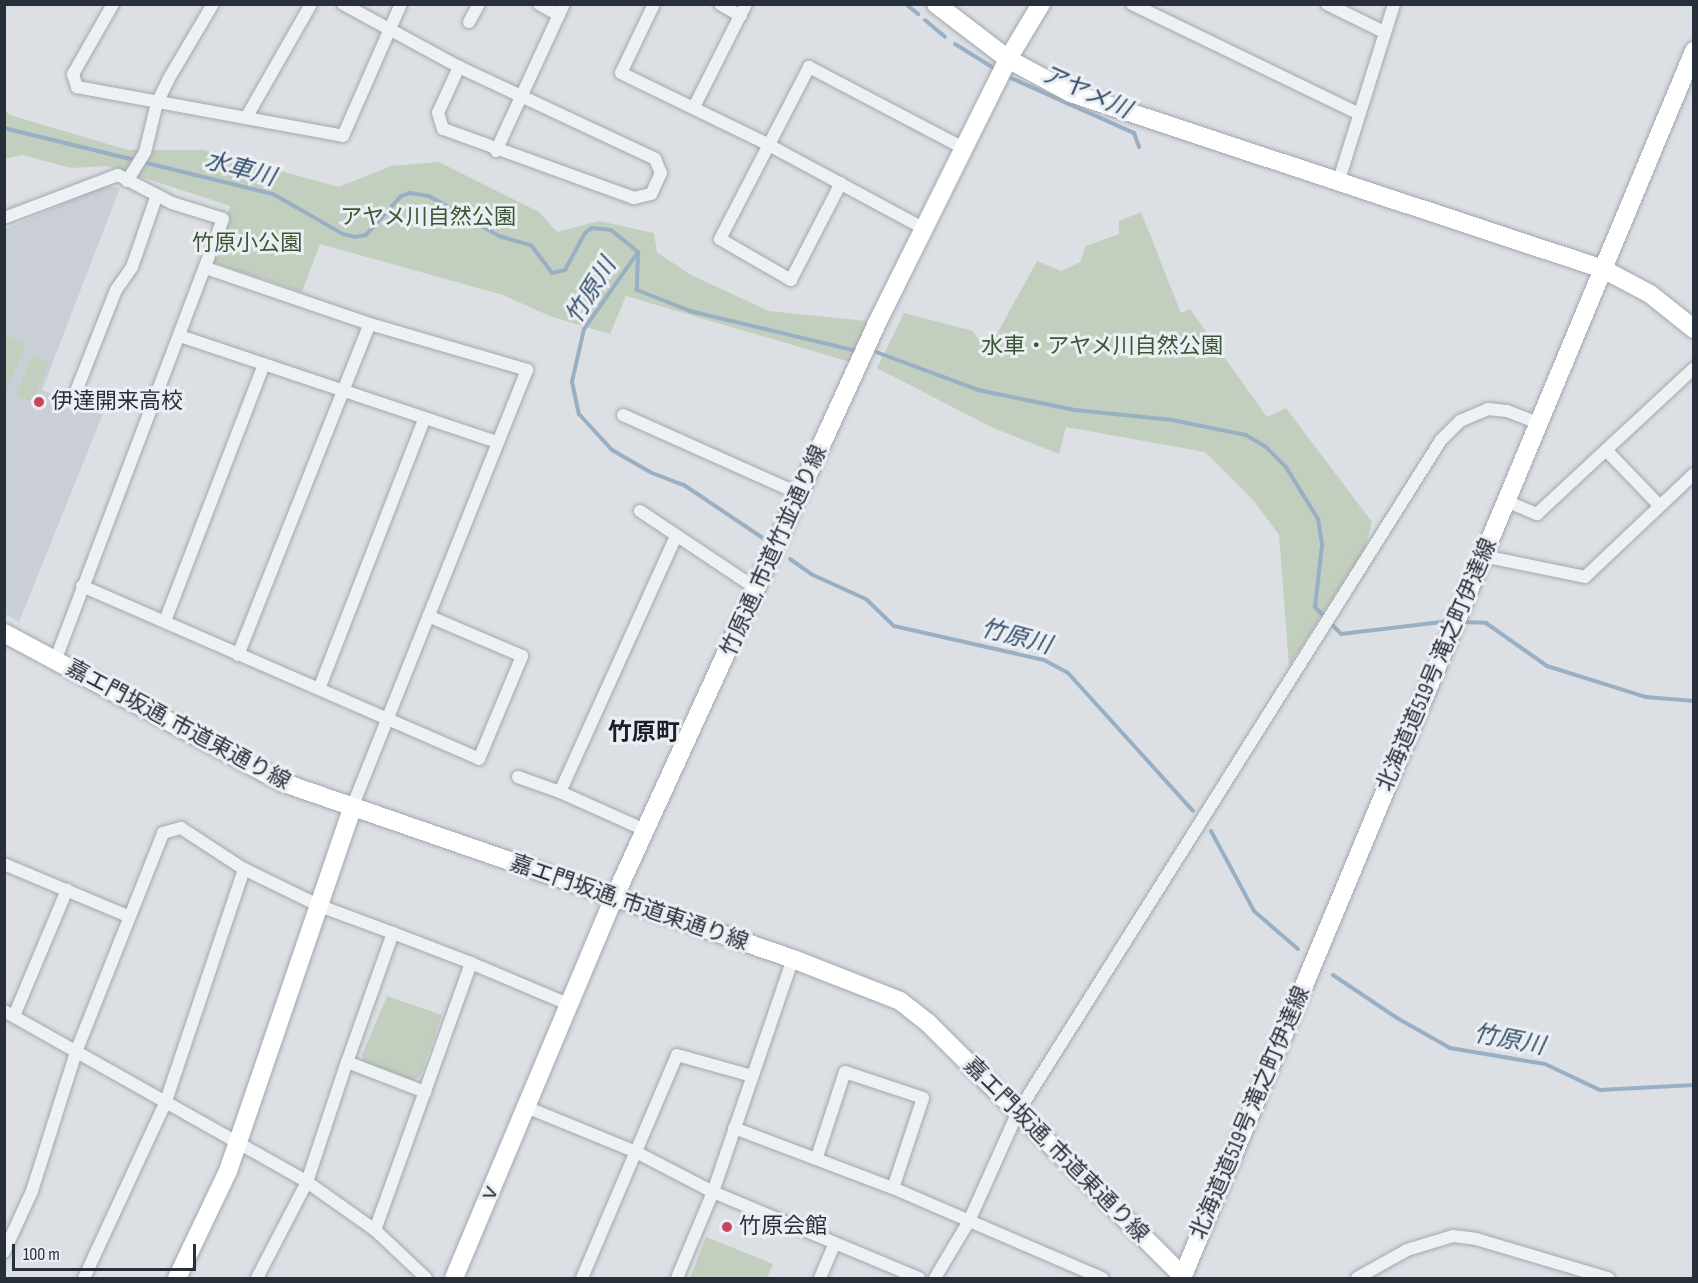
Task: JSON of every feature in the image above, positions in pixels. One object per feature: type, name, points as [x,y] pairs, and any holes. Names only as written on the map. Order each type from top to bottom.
[{"type":"street","points":[[113,4],[73,74],[77,87],[343,136],[392,32],[401,4]]},
{"type":"street","points":[[127,181],[139,162],[157,103],[213,4]]},
{"type":"street","points":[[246,118],[311,4]]},
{"type":"street","points":[[343,4],[459,68],[655,159],[661,173],[651,194],[634,198],[495,151],[443,129],[438,113],[459,68]]},
{"type":"street","points":[[470,22],[479,4]]},
{"type":"street","points":[[495,151],[519,96],[562,10],[539,4]]},
{"type":"street","points":[[654,4],[621,73],[768,144],[923,228]]},
{"type":"street","points":[[694,107],[743,10],[720,4]]},
{"type":"street","points":[[936,4],[1008,59],[1041,80],[1120,112],[1603,269],[1650,294],[1694,328]]},
{"type":"street","name":"竹原通, 市道竹並通り線","points":[[526,1107],[614,898],[923,228],[1008,59],[1041,4]]},
{"type":"street","points":[[1132,4],[1357,113]]},
{"type":"street","points":[[1327,4],[1384,32]]},
{"type":"street","points":[[1338,183],[1357,113],[1394,4]]},
{"type":"street","name":"北海道道519号 滝之町伊達線","points":[[1183,1278],[1694,51]]},
{"type":"street","points":[[841,183],[791,280],[720,239],[810,67],[963,148]]},
{"type":"street","points":[[4,218],[96,180],[118,175],[157,195],[223,219],[55,661]]},
{"type":"street","points":[[77,389],[116,290],[132,267],[157,195]]},
{"type":"street","points":[[177,1278],[228,1171],[352,808],[527,370],[370,324],[206,268]]},
{"type":"street","points":[[238,655],[370,324]]},
{"type":"street","points":[[180,336],[497,442]]},
{"type":"street","points":[[165,621],[264,364]]},
{"type":"street","points":[[1506,501],[1537,514],[1694,368]]},
{"type":"street","points":[[934,1278],[969,1221],[1018,1112],[1441,440],[1460,421],[1488,409],[1507,411],[1538,423]]},
{"type":"street","points":[[623,415],[800,494]]},
{"type":"street","points":[[319,689],[424,419]]},
{"type":"street","points":[[1606,450],[1659,505]]},
{"type":"street","points":[[1483,556],[1585,577],[1694,474]]},
{"type":"street","points":[[640,511],[757,589]]},
{"type":"street","points":[[560,792],[676,536]]},
{"type":"street","points":[[82,586],[479,759],[522,656],[429,616]]},
{"type":"street","name":"嘉エ門坂通, 市道東通り線","points":[[4,633],[284,783],[793,959],[900,1001],[928,1023],[1183,1278]]},
{"type":"street","points":[[518,777],[560,792],[645,830]]},
{"type":"street","points":[[4,1252],[32,1191],[76,1052],[128,916],[163,833],[181,828],[244,869],[320,906],[471,963],[568,1004]]},
{"type":"street","points":[[4,864],[128,916]]},
{"type":"street","points":[[84,1278],[166,1101],[244,869]]},
{"type":"street","points":[[67,890],[9,1013],[307,1182],[375,1230],[426,1278]]},
{"type":"street","points":[[256,1278],[307,1182],[346,1062],[393,933]]},
{"type":"street","points":[[677,1278],[713,1192],[793,959]]},
{"type":"street","points":[[375,1230],[471,963]]},
{"type":"street","points":[[582,1278],[677,1055],[752,1076]]},
{"type":"street","points":[[346,1062],[425,1092]]},
{"type":"street","points":[[817,1157],[845,1072],[923,1098],[893,1188]]},
{"type":"street","points":[[526,1107],[636,1152],[713,1192],[919,1278]]},
{"type":"street","name":"ｖ","points":[[454,1278],[526,1107]]},
{"type":"street","points":[[734,1128],[817,1157],[1102,1278]]},
{"type":"street","points":[[1357,1278],[1407,1250],[1452,1236],[1476,1239],[1608,1278]]},
{"type":"street","points":[[820,1278],[835,1243]]},
{"type":"shaded area","name":"伊達開来高校","points":[[105,186],[120,188],[42,390],[103,414],[19,622],[5,614],[5,229]]},
{"type":"green space","name":"アヤメ川自然公園","points":[[4,110],[10,115],[128,150],[204,150],[339,187],[391,166],[439,162],[539,212],[557,232],[599,221],[654,233],[657,252],[689,274],[769,311],[867,321],[850,362],[626,296],[610,334],[552,317],[503,295],[320,244],[302,292],[212,262],[230,206],[108,166],[71,168],[22,155],[5,159]]},
{"type":"green space","name":"水車・アヤメ川自然公園","points":[[1141,212],[1181,313],[1190,309],[1267,417],[1286,408],[1372,522],[1365,549],[1289,666],[1279,535],[1254,501],[1205,452],[1066,427],[1059,454],[991,427],[877,368],[904,313],[973,331],[987,352],[1037,261],[1061,271],[1080,262],[1086,246],[1119,234],[1119,221]]},
{"type":"green space","points":[[5,335],[26,344],[5,395]]},
{"type":"green space","points":[[32,355],[49,362],[33,402],[16,396]]},
{"type":"green space","points":[[387,996],[442,1015],[421,1075],[413,1081],[364,1064],[362,1055]]},
{"type":"green space","points":[[706,1237],[773,1264],[767,1278],[690,1278]]},
{"type":"waterway","name":"アヤメ川","points":[[906,4],[918,14]]},
{"type":"waterway","name":"アヤメ川","points":[[925,20],[945,37]]},
{"type":"waterway","name":"アヤメ川","points":[[955,44],[992,67]]},
{"type":"waterway","name":"アヤメ川","points":[[1011,78],[1134,133],[1139,147]]},
{"type":"waterway","name":"水車川","points":[[4,128],[273,194],[343,234],[355,237],[366,235],[401,196],[410,193],[429,196],[499,236],[531,245],[552,273],[565,270],[585,233],[592,228],[611,230],[638,252]]},
{"type":"waterway","name":"竹原川","points":[[638,252],[584,329],[572,382],[579,414],[612,450],[652,473],[684,485],[763,538]]},
{"type":"waterway","points":[[638,253],[637,290],[690,311],[856,351]]},
{"type":"waterway","points":[[876,352],[978,390],[1075,410],[1172,420],[1246,435],[1266,447],[1286,467],[1318,519],[1322,545],[1315,607],[1341,634],[1450,621]]},
{"type":"waterway","name":"竹原川","points":[[790,559],[813,575],[866,599],[894,626],[1044,660],[1068,673],[1193,811]]},
{"type":"waterway","points":[[1461,622],[1486,623],[1547,666],[1646,697],[1694,701]]},
{"type":"waterway","name":"竹原川","points":[[1211,831],[1254,911],[1298,949]]},
{"type":"waterway","name":"竹原川","points":[[1333,975],[1397,1018],[1450,1048],[1545,1064],[1600,1090],[1694,1085]]},
{"type":"place","name":"伊達開来高校","points":[[39,402]]},
{"type":"place","name":"竹原会館","points":[[727,1227]]},
{"type":"district","name":"竹原町","points":[[644,733]]},
{"type":"park label","name":"竹原小公園","points":[[247,244]]}]
